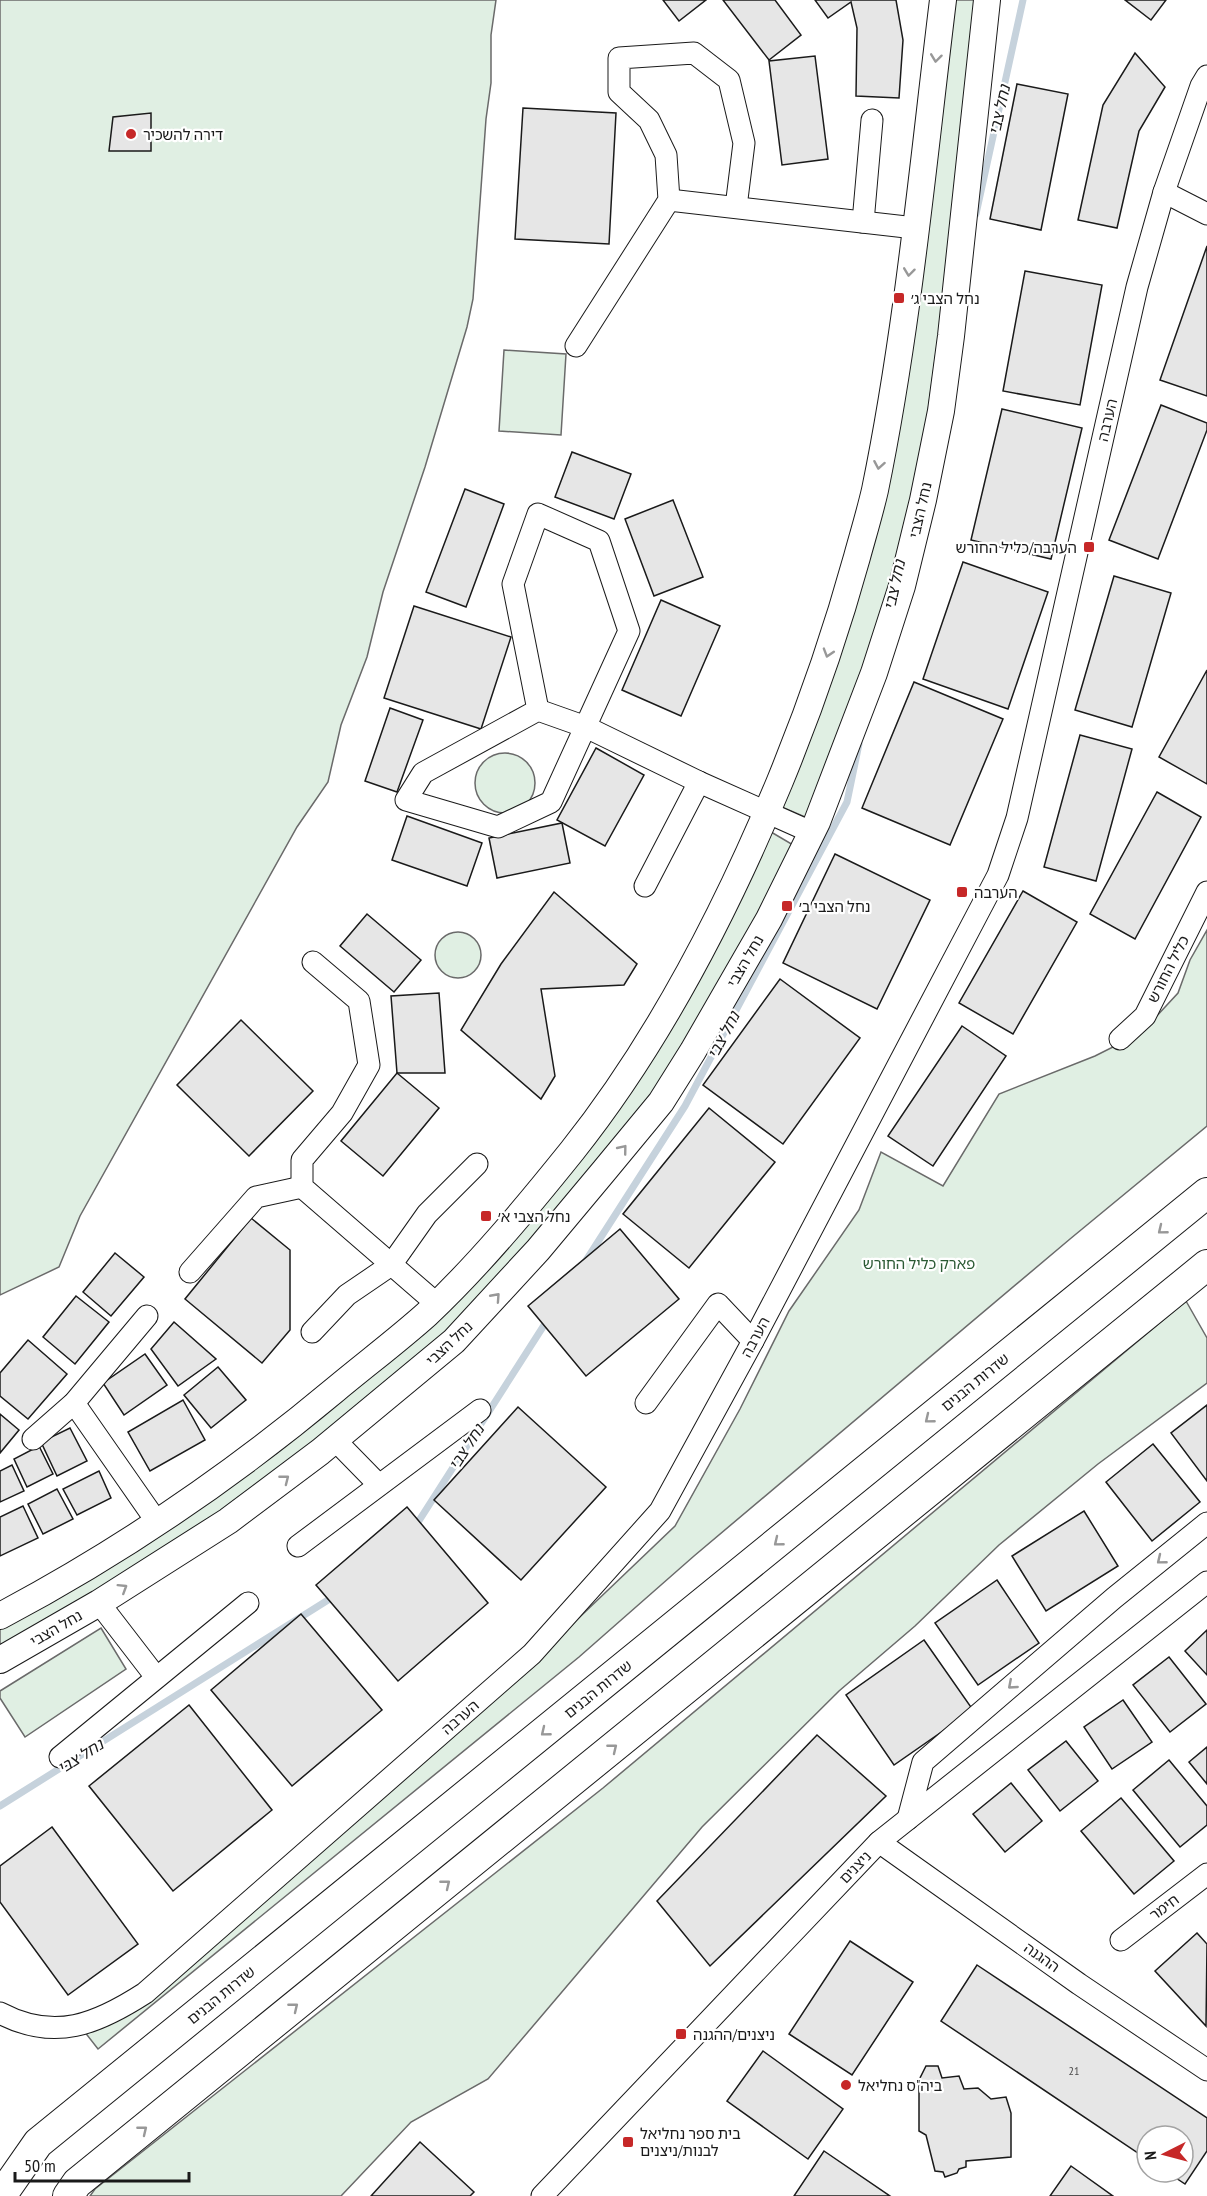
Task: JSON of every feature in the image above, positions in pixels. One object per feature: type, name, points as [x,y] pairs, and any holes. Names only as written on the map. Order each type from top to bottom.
[{"type":"main road","name":"שדרות הבנים","points":[[1,2196],[38,2143],[1207,1193]]},
{"type":"main road","points":[[68,2196],[77,2183],[1207,1265]]},
{"type":"street","points":[[0,1616],[57,1584],[216,1483],[297,1422],[390,1346],[437,1304],[510,1225],[574,1148],[663,1017],[731,893],[767,812],[826,662],[874,493],[897,358],[943,0]]},
{"type":"street","name":"נחל הצבי","points":[[0,1660],[99,1603],[228,1521],[276,1487],[454,1341],[538,1250],[661,1101],[693,1051],[769,919],[817,822],[874,674],[902,586],[941,411],[987,0]]},
{"type":"street","points":[[576,346],[669,200],[666,155],[649,120],[619,92],[619,58],[694,52],[729,80],[744,143],[736,207]]},
{"type":"street","name":"הערבה","points":[[0,2013],[14,2021],[64,2029],[94,2022],[145,1993],[532,1654],[660,1511],[753,1341],[998,875],[1017,818],[1137,287],[1164,192],[1201,86],[1207,76]]},
{"type":"street","points":[[863,222],[872,120]]},
{"type":"street","points":[[1164,192],[1207,214]]},
{"type":"street","points":[[669,200],[915,228]]},
{"type":"street","points":[[538,710],[513,584],[538,514],[598,542],[629,631],[586,727],[551,802],[498,827],[406,800],[423,773],[538,710],[586,727],[699,782],[811,832]]},
{"type":"street","points":[[645,886],[699,782]]},
{"type":"street","name":"כליל החורש","points":[[1120,1039],[1145,1017],[1207,892]]},
{"type":"street","points":[[313,962],[359,1001],[369,1065],[342,1113],[302,1160],[302,1187],[437,1304]]},
{"type":"street","points":[[312,1332],[347,1295],[391,1265],[427,1214],[477,1164]]},
{"type":"street","points":[[190,1272],[256,1197],[302,1187]]},
{"type":"street","points":[[646,1403],[718,1304],[753,1341]]},
{"type":"street","points":[[33,1439],[74,1402],[147,1316]]},
{"type":"street","points":[[74,1402],[157,1522]]},
{"type":"street","points":[[298,1546],[480,1410]]},
{"type":"street","points":[[335,1440],[378,1484]]},
{"type":"street","points":[[908,1819],[923,1762],[1114,1598],[1207,1523]]},
{"type":"street","name":"ניצנים","points":[[542,2196],[879,1842],[1207,1582]]},
{"type":"street","points":[[99,1603],[156,1677]]},
{"type":"street","points":[[60,1757],[248,1603]]},
{"type":"street","name":"ההגנה","points":[[879,1842],[1079,1984],[1207,2070]]},
{"type":"street","name":"חימר","points":[[1121,1940],[1207,1874]]},
{"type":"green space","points":[[0,0],[496,0],[491,35],[491,83],[486,119],[473,299],[467,327],[425,467],[383,592],[367,657],[341,725],[328,782],[297,827],[80,1216],[59,1267],[0,1295]]},
{"type":"green space","points":[[947,0],[984,0],[912,529],[812,820],[777,805],[866,543]]},
{"type":"green space","points":[[504,350],[566,354],[561,435],[499,431]]},
{"type":"green space","points":[[505,753],[526,762],[535,783],[526,804],[505,813],[484,804],[475,783],[484,762]]},
{"type":"green space","points":[[766,829],[800,849],[693,1046],[489,1302],[326,1443],[0,1656],[0,1621],[382,1356],[608,1107]]},
{"type":"green space","name":"פארק כליל החורש","points":[[1207,930],[1207,1126],[694,1556],[579,1657],[98,2049],[84,2031],[562,1634],[675,1526],[740,1409],[789,1311],[859,1210],[881,1152],[943,1186],[999,1094],[1095,1056],[1141,1033],[1178,993],[1190,960]]},
{"type":"green space","points":[[458,932],[474,939],[481,955],[474,971],[458,978],[442,971],[435,955],[442,939]]},
{"type":"green space","points":[[1186,1301],[1207,1338],[1207,1383],[1098,1464],[999,1545],[915,1626],[839,1691],[702,1827],[488,2079],[411,2122],[341,2196],[90,2196],[95,2189],[603,1788]]},
{"type":"green space","points":[[101,1628],[126,1669],[25,1737],[0,1698],[0,1691]]},
{"type":"building","points":[[663,0],[706,0],[679,21]]},
{"type":"building","points":[[723,0],[775,0],[801,35],[769,60]]},
{"type":"building","points":[[815,0],[896,0],[903,40],[899,98],[856,96],[857,28],[851,2],[828,18]]},
{"type":"building","points":[[1125,0],[1166,0],[1151,20]]},
{"type":"building","points":[[1135,53],[1165,87],[1139,131],[1117,228],[1078,220],[1103,105]]},
{"type":"building","points":[[815,56],[828,159],[782,165],[769,61]]},
{"type":"building","points":[[1017,84],[1068,94],[1041,230],[990,219]]},
{"type":"building","points":[[523,108],[616,113],[609,244],[515,239]]},
{"type":"building","name":"דירה להשכיר","points":[[151,113],[151,151],[109,151],[113,117]]},
{"type":"building","points":[[1207,246],[1207,396],[1160,380]]},
{"type":"building","points":[[1025,271],[1102,285],[1080,405],[1003,391]]},
{"type":"building","points":[[1161,405],[1207,423],[1207,430],[1158,559],[1109,540]]},
{"type":"building","points":[[1002,409],[1082,428],[1051,559],[971,540]]},
{"type":"building","points":[[572,452],[631,474],[614,519],[555,497]]},
{"type":"building","points":[[465,489],[504,504],[466,607],[426,592]]},
{"type":"building","points":[[673,500],[703,577],[654,596],[625,519]]},
{"type":"building","points":[[963,562],[1048,592],[1008,709],[923,679]]},
{"type":"building","points":[[1114,576],[1171,593],[1132,727],[1075,710]]},
{"type":"building","points":[[661,600],[720,626],[681,716],[622,690]]},
{"type":"building","points":[[414,606],[511,637],[481,729],[384,698]]},
{"type":"building","points":[[1207,670],[1207,784],[1159,757]]},
{"type":"building","points":[[914,682],[1003,719],[950,845],[862,808]]},
{"type":"building","points":[[390,708],[423,720],[397,792],[365,781]]},
{"type":"building","points":[[1080,735],[1132,749],[1096,881],[1044,867]]},
{"type":"building","points":[[596,748],[644,775],[605,846],[557,820]]},
{"type":"building","points":[[1157,792],[1201,817],[1135,939],[1090,914]]},
{"type":"building","points":[[407,816],[482,843],[467,886],[392,860]]},
{"type":"building","points":[[562,823],[570,863],[497,878],[489,838]]},
{"type":"building","points":[[835,854],[930,900],[877,1009],[783,963]]},
{"type":"building","points":[[1023,891],[1077,922],[1013,1034],[959,1003]]},
{"type":"building","points":[[554,892],[637,964],[624,985],[541,989],[555,1076],[541,1099],[461,1030],[501,964]]},
{"type":"building","points":[[367,914],[421,960],[394,992],[340,946]]},
{"type":"building","points":[[780,979],[860,1038],[783,1144],[703,1085]]},
{"type":"building","points":[[439,993],[445,1073],[397,1073],[391,996]]},
{"type":"building","points":[[241,1020],[313,1091],[249,1156],[177,1085]]},
{"type":"building","points":[[962,1026],[1006,1056],[933,1166],[888,1136]]},
{"type":"building","points":[[397,1073],[439,1108],[383,1176],[341,1141]]},
{"type":"building","points":[[709,1108],[775,1162],[689,1268],[623,1214]]},
{"type":"building","points":[[251,1218],[290,1250],[290,1330],[262,1363],[185,1299]]},
{"type":"building","points":[[620,1229],[679,1299],[586,1376],[528,1306]]},
{"type":"building","points":[[115,1253],[144,1277],[111,1316],[83,1292]]},
{"type":"building","points":[[76,1296],[109,1322],[75,1364],[43,1337]]},
{"type":"building","points":[[174,1322],[216,1359],[178,1386],[151,1349]]},
{"type":"building","points":[[28,1340],[67,1374],[28,1419],[0,1396],[0,1373]]},
{"type":"building","points":[[145,1354],[167,1385],[124,1415],[103,1383]]},
{"type":"building","points":[[218,1367],[246,1400],[211,1428],[184,1395]]},
{"type":"building","points":[[183,1400],[205,1440],[150,1471],[128,1432]]},
{"type":"building","points":[[1207,1405],[1207,1481],[1171,1433]]},
{"type":"building","points":[[518,1407],[606,1487],[521,1580],[434,1500]]},
{"type":"building","points":[[0,1414],[19,1430],[0,1453]]},
{"type":"building","points":[[70,1428],[87,1461],[57,1476],[41,1442]]},
{"type":"building","points":[[1153,1444],[1200,1502],[1152,1541],[1106,1482]]},
{"type":"building","points":[[39,1446],[53,1474],[27,1487],[14,1459]]},
{"type":"building","points":[[12,1465],[24,1491],[0,1502],[0,1471]]},
{"type":"building","points":[[99,1471],[111,1498],[77,1515],[63,1489]]},
{"type":"building","points":[[57,1489],[73,1519],[43,1534],[28,1504]]},
{"type":"building","points":[[23,1506],[38,1538],[0,1556],[0,1517]]},
{"type":"building","points":[[407,1507],[488,1603],[398,1681],[316,1585]]},
{"type":"building","points":[[1084,1511],[1118,1566],[1046,1611],[1012,1556]]},
{"type":"building","points":[[997,1580],[1039,1643],[978,1685],[935,1623]]},
{"type":"building","points":[[301,1614],[382,1710],[292,1786],[211,1690]]},
{"type":"building","points":[[1207,1630],[1207,1675],[1185,1651]]},
{"type":"building","points":[[924,1640],[973,1710],[894,1765],[846,1695]]},
{"type":"building","points":[[1169,1657],[1206,1704],[1170,1732],[1133,1685]]},
{"type":"building","points":[[1123,1700],[1152,1742],[1112,1769],[1084,1727]]},
{"type":"building","points":[[189,1705],[272,1810],[173,1891],[89,1786]]},
{"type":"building","points":[[817,1735],[886,1796],[710,1966],[657,1901]]},
{"type":"building","points":[[1066,1741],[1098,1781],[1060,1811],[1028,1770]]},
{"type":"building","points":[[1207,1747],[1207,1784],[1189,1762]]},
{"type":"building","points":[[1169,1760],[1207,1806],[1207,1825],[1180,1847],[1133,1790]]},
{"type":"building","points":[[1011,1783],[1042,1821],[1005,1852],[973,1814]]},
{"type":"building","points":[[1121,1798],[1174,1861],[1134,1894],[1081,1831]]},
{"type":"building","points":[[52,1827],[138,1944],[68,1995],[0,1902],[0,1866]]},
{"type":"building","points":[[1197,1933],[1207,1944],[1206,2026],[1155,1971]]},
{"type":"building","points":[[850,1941],[913,1982],[852,2075],[789,2034]]},
{"type":"building","points":[[977,1965],[1207,2118],[1207,2151],[1195,2169],[1195,2124],[1135,2124],[1135,2151],[941,2021]]},
{"type":"building","points":[[763,2051],[843,2109],[808,2159],[727,2101]]},
{"type":"building","points":[[926,2066],[938,2066],[942,2078],[959,2076],[964,2089],[978,2088],[991,2099],[1006,2097],[1011,2113],[1011,2157],[966,2161],[966,2167],[945,2177],[943,2172],[935,2171],[926,2135],[919,2131],[919,2080]]},
{"type":"building","points":[[420,2142],[474,2192],[470,2196],[371,2196]]},
{"type":"building","points":[[824,2151],[890,2196],[794,2196]]},
{"type":"building","points":[[1071,2166],[1113,2196],[1050,2196]]},
{"type":"waterway","name":"נחל צבי","points":[[976,214],[1023,0]]},
{"type":"waterway","name":"נחל צבי","points":[[585,1262],[685,1106],[847,802],[859,744]]},
{"type":"waterway","name":"נחל צבי","points":[[415,1527],[548,1319]]},
{"type":"waterway","name":"נחל צבי","points":[[0,1806],[336,1595]]},
{"type":"place","name":"דירה להשכיר","points":[[131,134]]},
{"type":"place","name":"נחל הצבי ג׳","points":[[899,298]]},
{"type":"place","name":"הערבה/כליל החורש","points":[[1089,547]]},
{"type":"place","name":"הערבה","points":[[962,892]]},
{"type":"place","name":"נחל הצבי ב׳","points":[[787,906]]},
{"type":"place","name":"נחל הצבי א׳","points":[[486,1216]]},
{"type":"place","name":"ניצנים/ההגנה","points":[[681,2034]]},
{"type":"place","name":"ביה\"ס נחליאל","points":[[846,2085]]},
{"type":"place","name":"בית ספר נחליאל לבנות/ניצנים","points":[[628,2142]]}]
